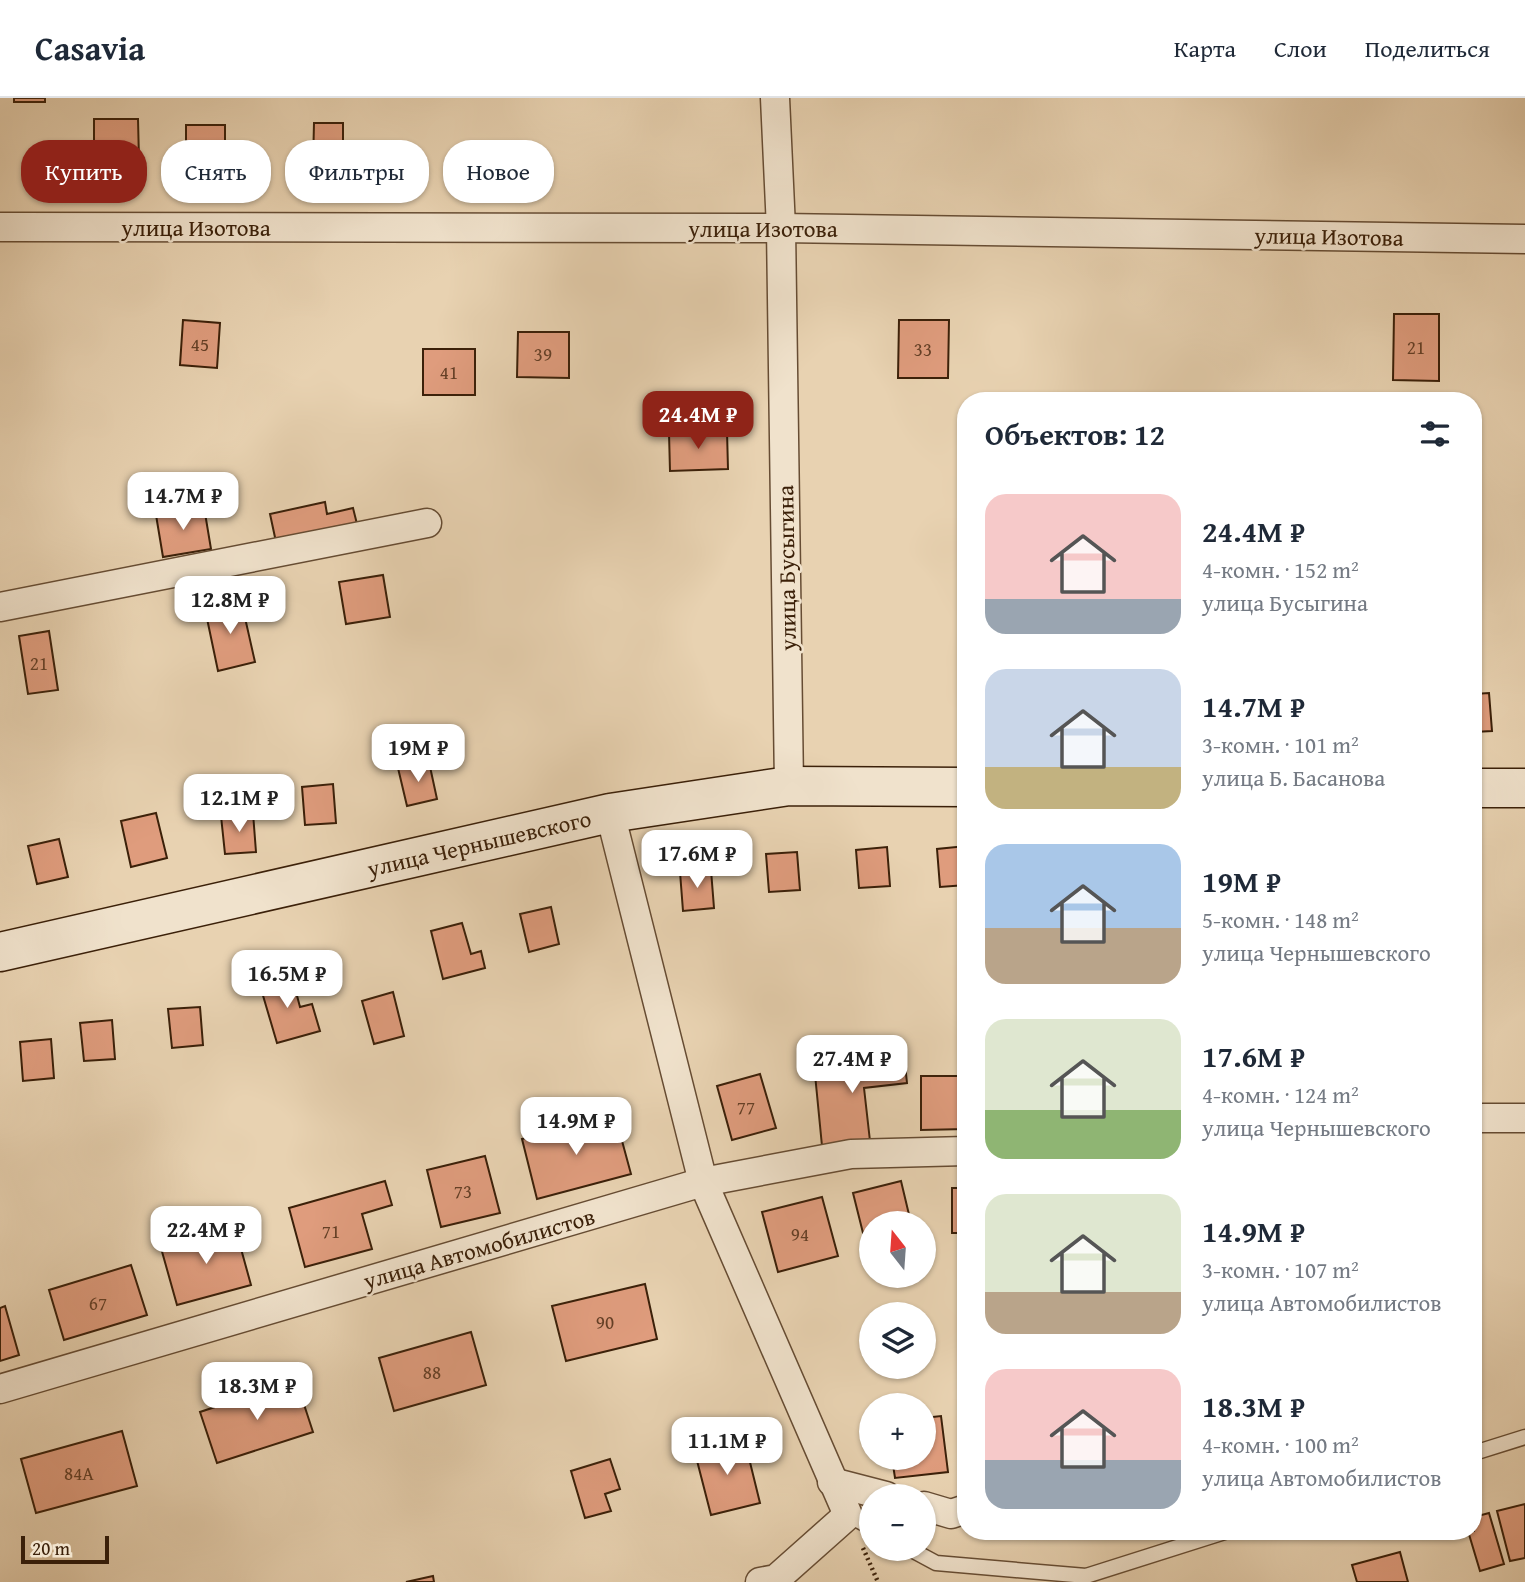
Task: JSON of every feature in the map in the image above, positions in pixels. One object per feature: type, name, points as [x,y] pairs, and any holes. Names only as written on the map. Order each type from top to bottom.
[{"type":"street","name":"улица Бусыгина","points":[[775,98],[781,228],[789,786]]},
{"type":"street","name":"улица Изотова","points":[[0,227],[781,228],[1525,239]]},
{"type":"street","points":[[0,607],[427,523]]},
{"type":"street","name":"улица Чернышевского","points":[[0,952],[610,813],[789,786],[957,787]]},
{"type":"street","points":[[1482,788],[1525,788]]},
{"type":"street","points":[[610,813],[703,1182],[832,1482],[859,1521]]},
{"type":"street","points":[[1482,1118],[1525,1118]]},
{"type":"street","name":"улица Автомобилистов","points":[[0,1389],[703,1182],[851,1154],[957,1151]]},
{"type":"street","points":[[832,1482],[859,1489]]},
{"type":"street","points":[[936,1510],[951,1514],[957,1512]]},
{"type":"street","points":[[760,1582],[776,1579],[859,1523]]},
{"type":"lane","points":[[1482,1450],[1525,1437]]},
{"type":"lane","points":[[932,1561],[1086,1576],[1200,1540]]},
{"type":"building","points":[[14,98],[45,98],[45,102],[14,102]]},
{"type":"building","points":[[94,119],[138,119],[139,140],[94,140]]},
{"type":"building","points":[[314,123],[343,123],[343,140],[314,140]]},
{"type":"building","points":[[186,125],[225,125],[225,140],[186,140]]},
{"type":"building","points":[[1394,314],[1439,314],[1439,381],[1393,380]]},
{"type":"building","points":[[183,320],[220,323],[217,368],[180,365]]},
{"type":"building","points":[[899,320],[949,320],[948,378],[898,378]]},
{"type":"building","points":[[518,332],[569,332],[569,378],[517,377]]},
{"type":"building","points":[[423,349],[475,349],[475,395],[423,395]]},
{"type":"building","points":[[727,431],[728,469],[670,471],[669,433]]},
{"type":"building","points":[[325,502],[327,514],[353,508],[357,524],[276,542],[270,514]]},
{"type":"building","points":[[204,507],[211,549],[163,557],[156,515]]},
{"type":"building","points":[[383,575],[390,617],[346,624],[339,582]]},
{"type":"building","points":[[241,600],[255,662],[218,671],[205,609]]},
{"type":"building","points":[[49,631],[58,690],[28,694],[19,636]]},
{"type":"building","points":[[1482,693],[1489,693],[1492,731],[1482,732]]},
{"type":"building","points":[[429,762],[437,799],[407,806],[398,768]]},
{"type":"building","points":[[333,784],[336,823],[305,825],[302,787]]},
{"type":"building","points":[[156,813],[167,858],[131,867],[121,821]]},
{"type":"building","points":[[253,813],[256,852],[225,854],[221,816]]},
{"type":"building","points":[[59,839],[68,877],[37,884],[28,846]]},
{"type":"building","points":[[887,847],[890,886],[859,888],[856,850]]},
{"type":"building","points":[[957,847],[957,886],[940,887],[937,849]]},
{"type":"building","points":[[797,852],[800,890],[769,892],[766,854]]},
{"type":"building","points":[[711,870],[714,908],[683,911],[680,872]]},
{"type":"building","points":[[551,907],[559,944],[529,952],[520,914]]},
{"type":"building","points":[[462,923],[471,954],[481,951],[485,968],[443,979],[431,931]]},
{"type":"building","points":[[291,973],[300,1007],[312,1004],[320,1031],[277,1043],[259,982]]},
{"type":"building","points":[[393,992],[404,1036],[374,1044],[362,1001]]},
{"type":"building","points":[[200,1007],[203,1045],[172,1048],[168,1009]]},
{"type":"building","points":[[112,1020],[115,1059],[84,1061],[80,1023]]},
{"type":"building","points":[[51,1039],[54,1078],[23,1081],[20,1042]]},
{"type":"building","points":[[904,1055],[907,1083],[864,1088],[870,1141],[822,1146],[814,1064]]},
{"type":"building","points":[[760,1074],[776,1128],[732,1140],[717,1086]]},
{"type":"building","points":[[921,1076],[957,1076],[957,1129],[921,1130]]},
{"type":"building","points":[[615,1115],[631,1174],[537,1199],[522,1139]]},
{"type":"building","points":[[485,1156],[500,1213],[441,1227],[427,1170]]},
{"type":"building","points":[[385,1181],[392,1205],[362,1214],[372,1249],[305,1267],[289,1208]]},
{"type":"building","points":[[901,1181],[908,1211],[859,1211],[859,1217],[853,1193]]},
{"type":"building","points":[[952,1188],[957,1188],[957,1233],[952,1233]]},
{"type":"building","points":[[822,1197],[838,1256],[778,1272],[762,1212]]},
{"type":"building","points":[[235,1227],[251,1285],[177,1305],[161,1248]]},
{"type":"building","points":[[131,1265],[147,1315],[64,1340],[49,1290]]},
{"type":"building","points":[[645,1284],[657,1339],[566,1361],[552,1306]]},
{"type":"building","points":[[5,1306],[19,1355],[0,1361],[0,1308]]},
{"type":"building","points":[[471,1332],[486,1385],[394,1411],[379,1358]]},
{"type":"building","points":[[296,1380],[313,1432],[217,1463],[200,1412]]},
{"type":"building","points":[[941,1416],[948,1472],[895,1478],[894,1470],[936,1470],[936,1417]]},
{"type":"building","points":[[122,1431],[137,1486],[36,1513],[21,1459]]},
{"type":"building","points":[[733,1439],[735,1449],[746,1446],[760,1503],[711,1515],[694,1449]]},
{"type":"building","points":[[610,1459],[620,1489],[605,1494],[611,1511],[585,1518],[571,1471]]},
{"type":"building","points":[[1525,1504],[1525,1558],[1510,1561],[1497,1511]]},
{"type":"building","points":[[1489,1513],[1504,1564],[1480,1571],[1471,1540],[1482,1540],[1482,1515]]},
{"type":"building","points":[[1400,1552],[1408,1582],[1357,1582],[1352,1565]]},
{"type":"building","points":[[433,1576],[434,1582],[406,1582]]}]
